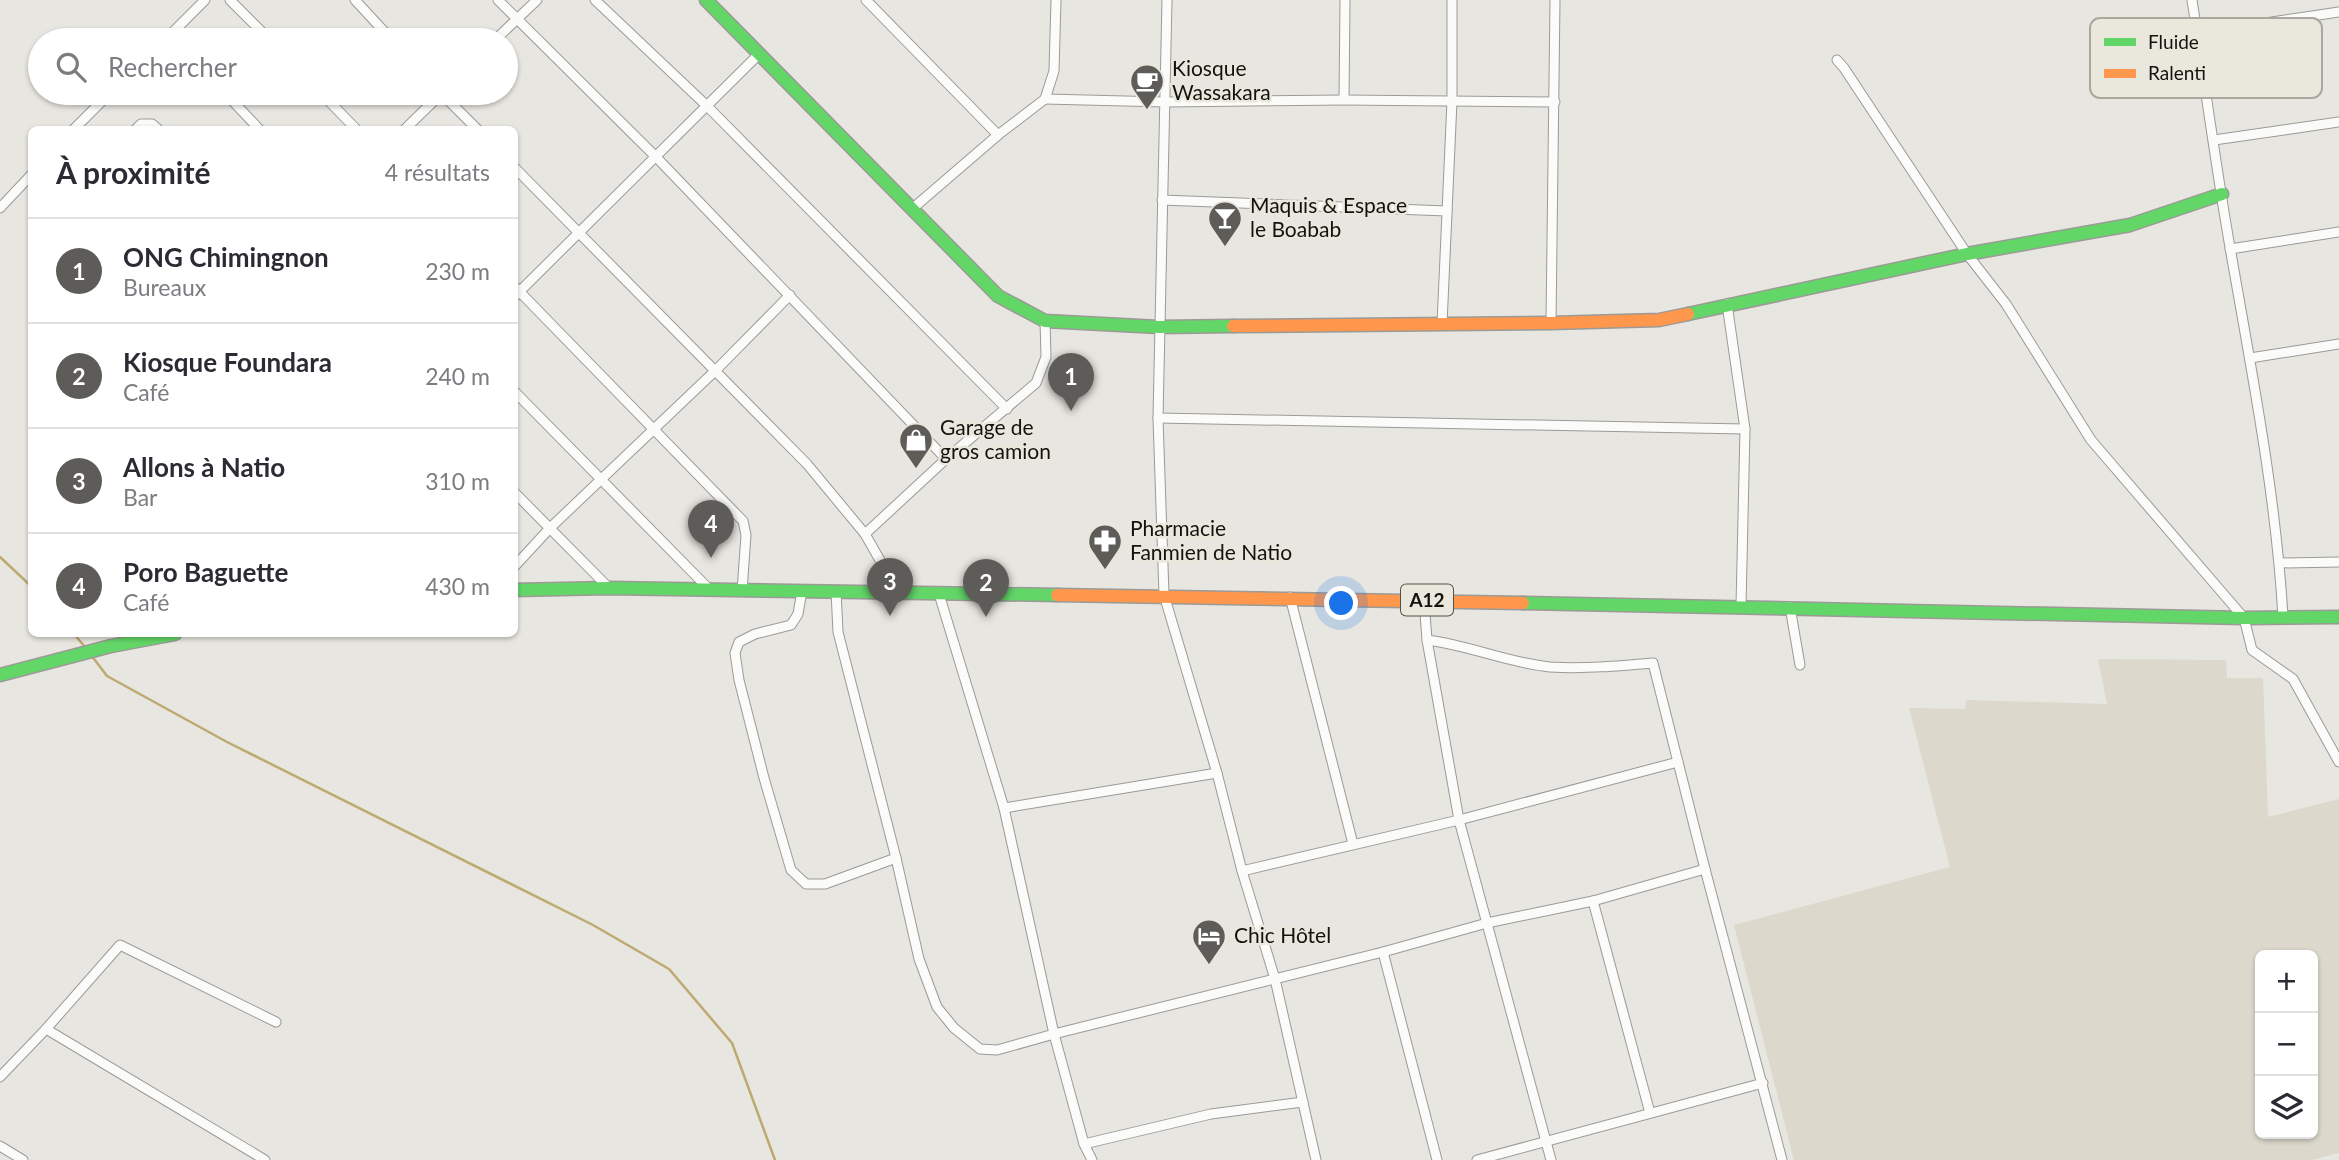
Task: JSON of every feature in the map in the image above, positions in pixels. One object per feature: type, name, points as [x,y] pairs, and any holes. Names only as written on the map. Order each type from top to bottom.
[{"type":"main road","points":[[706,0],[998,296],[1045,320],[1159,327],[1659,320],[1967,254],[2130,225],[2222,194]]},
{"type":"main road","name":"A12","points":[[518,590],[609,588],[1164,595],[2244,618],[2339,617]]},
{"type":"main road","points":[[0,676],[111,646],[159,637]]},
{"type":"street","points":[[180,28],[205,0]]},
{"type":"street","points":[[230,0],[258,28]]},
{"type":"street","points":[[355,0],[381,28]]},
{"type":"street","points":[[499,0],[657,158],[946,458]]},
{"type":"street","points":[[508,28],[537,0]]},
{"type":"street","points":[[595,0],[707,106],[1007,409]]},
{"type":"street","points":[[866,0],[998,135]]},
{"type":"street","points":[[912,209],[998,135],[1045,99],[1054,71],[1056,0]]},
{"type":"street","points":[[1167,0],[1158,418],[1164,595],[1275,979],[1316,1160]]},
{"type":"street","points":[[1344,100],[1345,0]]},
{"type":"street","points":[[1443,324],[1452,101],[1452,0]]},
{"type":"street","points":[[1551,323],[1555,0]]},
{"type":"street","points":[[2192,0],[2195,18]]},
{"type":"street","points":[[2298,18],[2339,12]]},
{"type":"street","points":[[518,289],[657,158],[759,54]]},
{"type":"street","points":[[1837,60],[1967,254],[2006,304],[2091,440],[2244,618],[2252,650],[2293,679],[2339,762]]},
{"type":"street","points":[[2207,98],[2280,563],[2283,617]]},
{"type":"street","points":[[1045,99],[1165,102],[1555,102]]},
{"type":"street","points":[[77,126],[98,105]]},
{"type":"street","points":[[236,105],[256,126]]},
{"type":"street","points":[[333,105],[353,126]]},
{"type":"street","points":[[408,126],[429,105]]},
{"type":"street","points":[[453,105],[474,126]]},
{"type":"street","points":[[2214,140],[2339,122]]},
{"type":"street","points":[[518,171],[807,464],[865,534],[898,592]]},
{"type":"street","points":[[0,208],[28,178]]},
{"type":"street","points":[[1162,201],[1447,211]]},
{"type":"street","points":[[2230,249],[2339,232]]},
{"type":"street","points":[[518,293],[743,521],[746,535],[742,591]]},
{"type":"street","points":[[518,563],[550,528],[716,370],[789,295]]},
{"type":"street","points":[[1727,304],[1745,429],[1741,606]]},
{"type":"street","points":[[865,534],[946,458],[1035,383],[1046,357],[1045,320]]},
{"type":"street","points":[[2249,358],[2339,344]]},
{"type":"street","points":[[518,395],[710,590]]},
{"type":"street","points":[[1158,418],[1745,429]]},
{"type":"street","points":[[518,496],[609,588]]},
{"type":"street","points":[[2280,563],[2339,562]]},
{"type":"street","points":[[802,591],[798,614],[791,625],[755,634],[739,642],[735,653],[739,680],[764,778],[791,870],[806,884],[825,884],[896,858]]},
{"type":"street","points":[[836,591],[838,632],[919,959],[937,1007],[954,1028],[980,1049],[997,1050],[1384,952],[1487,923],[1592,901],[1704,869]]},
{"type":"street","points":[[939,594],[1004,808],[1054,1034],[1084,1144],[1092,1160]]},
{"type":"street","points":[[1290,597],[1353,844]]},
{"type":"street","points":[[1424,600],[1427,640],[1459,820],[1551,1160]]},
{"type":"street","points":[[1790,607],[1800,665]]},
{"type":"street","points":[[1427,640],[1548,667],[1606,667],[1653,663],[1704,869],[1783,1160]]},
{"type":"street","points":[[1242,871],[1459,820],[1678,762]]},
{"type":"street","points":[[1004,808],[1217,773]]},
{"type":"street","points":[[1592,901],[1650,1113]]},
{"type":"street","points":[[0,1077],[120,944],[276,1022]]},
{"type":"street","points":[[1384,952],[1437,1160]]},
{"type":"street","points":[[46,1029],[264,1160]]},
{"type":"street","points":[[1477,1160],[1763,1083]]},
{"type":"street","points":[[1084,1144],[1211,1114],[1303,1102]]},
{"type":"street","points":[[0,1146],[23,1160]]},
{"type":"shaded area","points":[[2098,659],[2226,660],[2227,678],[2263,678],[2268,817],[2339,799],[2339,1153],[2312,1160],[1794,1160],[1734,925],[1950,867],[1909,708],[1965,709],[1966,700],[2107,704]]},
{"type":"waterway","points":[[0,557],[28,583]]},
{"type":"waterway","points":[[77,637],[85,647]]},
{"type":"waterway","points":[[91,655],[107,676],[227,742],[593,925],[669,969],[732,1043],[775,1160]]},
{"type":"traffic: fast","points":[[706,0],[998,296],[1045,321],[1159,327],[1233,326]]},
{"type":"traffic: fast","points":[[1688,314],[1967,254],[2130,225],[2222,194]]},
{"type":"traffic: fast","points":[[518,590],[609,588],[1057,595]]},
{"type":"traffic: fast","points":[[1523,603],[2244,618],[2339,617]]},
{"type":"traffic: fast","points":[[0,675],[111,646],[159,637]]},
{"type":"traffic: slow","points":[[1233,326],[1551,323],[1659,320],[1688,314]]},
{"type":"traffic: slow","points":[[1057,595],[1523,603]]},
{"type":"place","name":"Kiosque Wassakara","points":[[1147,111]]},
{"type":"place","name":"Maquis & Espace le Boabab","points":[[1225,248]]},
{"type":"place","name":"ONG Chimingnon","points":[[1071,411]]},
{"type":"place","name":"Garage de gros camion","points":[[916,470]]},
{"type":"place","name":"Poro Baguette","points":[[711,558]]},
{"type":"place","name":"Pharmacie Fanmien de Natio","points":[[1105,571]]},
{"type":"place","name":"Allons à Natio","points":[[890,616]]},
{"type":"place","name":"Kiosque Foundara","points":[[986,617]]},
{"type":"place","name":"Chic Hôtel","points":[[1209,966]]}]
